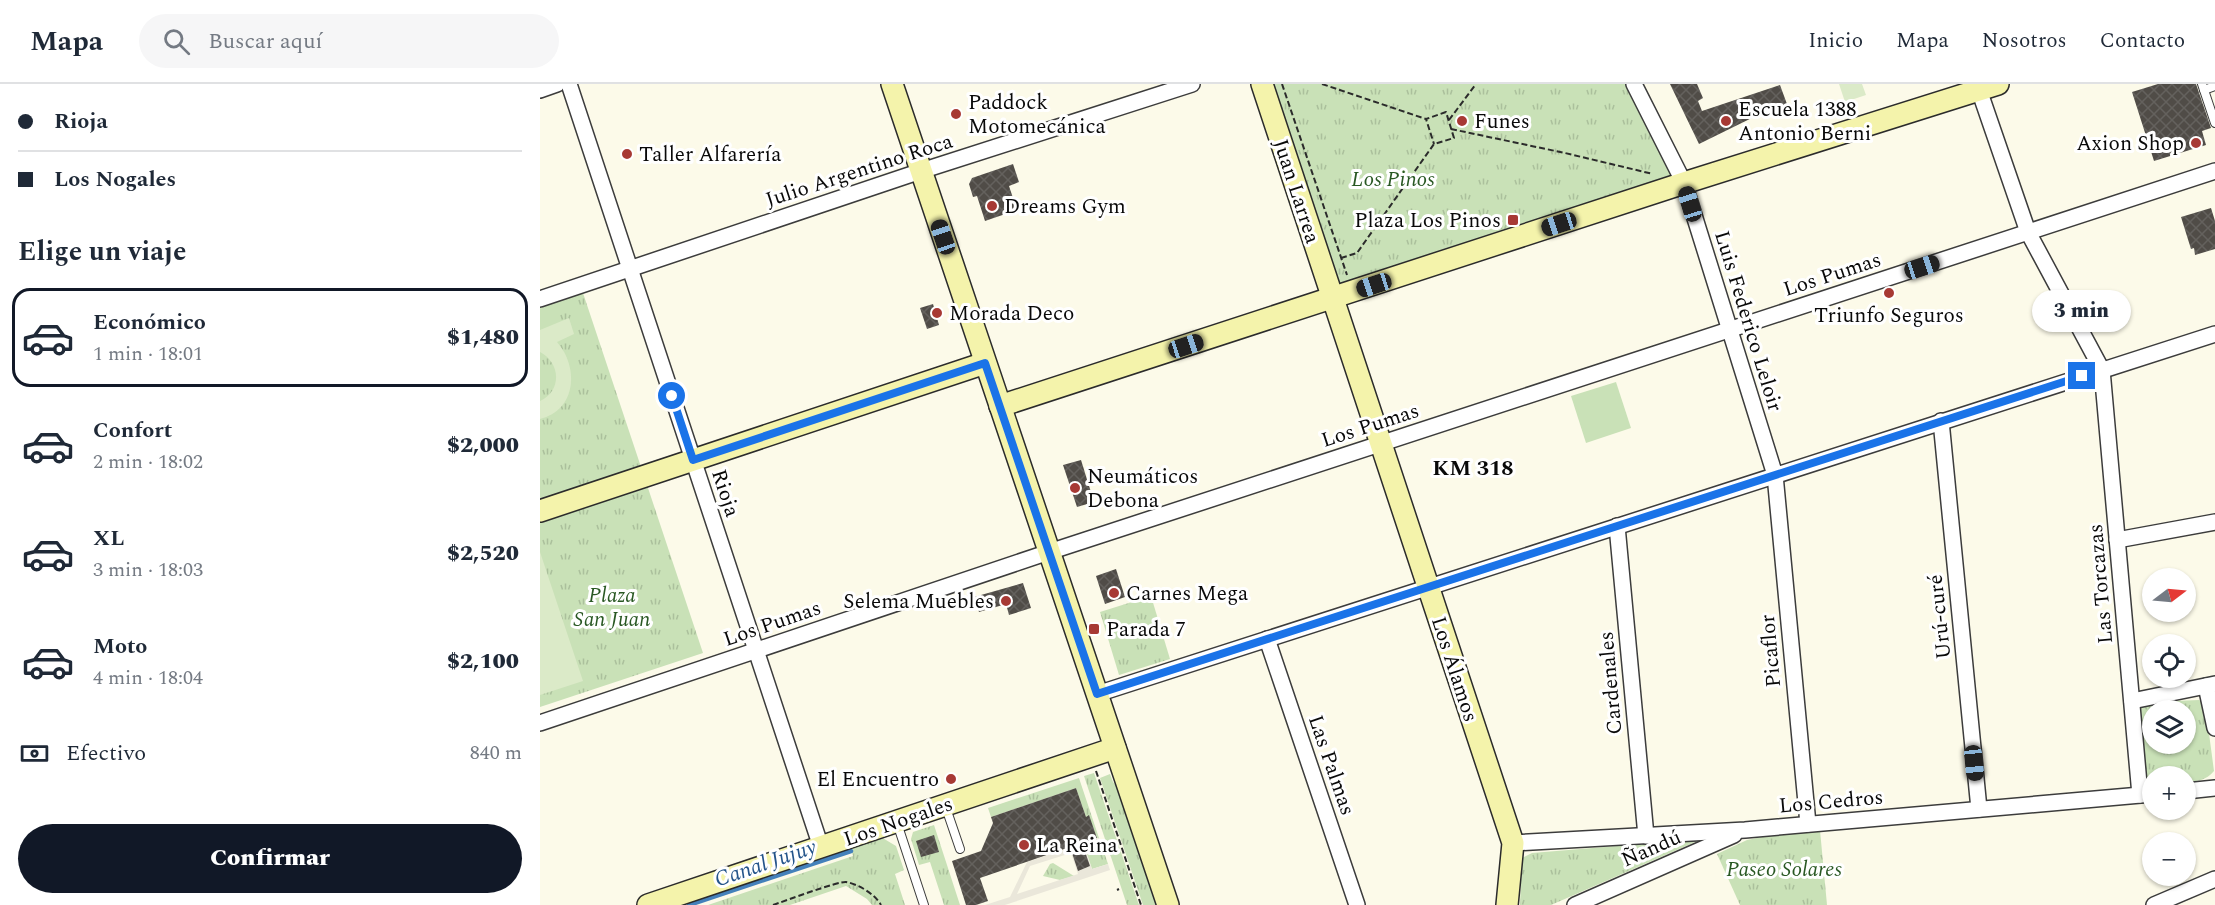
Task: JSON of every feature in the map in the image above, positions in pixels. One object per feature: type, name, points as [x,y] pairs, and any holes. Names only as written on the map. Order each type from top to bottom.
[{"type":"street","points":[[540,90],[557,84]]},
{"type":"street","name":"Rioja","points":[[569,84],[821,847]]},
{"type":"street","points":[[892,84],[1168,905]]},
{"type":"street","name":"Julio Argentino Roca","points":[[540,299],[921,171],[1192,84]]},
{"type":"street","name":"Juan Larrea","points":[[1262,84],[1333,298]]},
{"type":"street","name":"Luis Federico Leloir","points":[[1634,84],[1684,183],[1775,475]]},
{"type":"street","points":[[1000,406],[1985,86],[2028,232],[2102,370]]},
{"type":"street","name":"Los Pumas","points":[[540,723],[1049,552],[2028,232],[2214,168]]},
{"type":"street","name":"Los Álamos","points":[[1333,298],[1513,843],[1507,905]]},
{"type":"street","points":[[1097,694],[2215,334]]},
{"type":"street","points":[[540,511],[985,363]]},
{"type":"street","name":"Las Torcazas","points":[[2102,370],[2132,701],[2142,767]]},
{"type":"street","name":"Urú-curé","points":[[1941,421],[1979,809]]},
{"type":"street","name":"Picaflor","points":[[1775,475],[1808,824]]},
{"type":"street","points":[[2117,540],[2215,522]]},
{"type":"street","name":"Cardenales","points":[[1617,526],[1646,836]]},
{"type":"street","name":"Las Palmas","points":[[1267,639],[1357,905]]},
{"type":"street","points":[[2132,701],[2211,685],[2215,728]]},
{"type":"street","name":"Los Nogales","points":[[648,905],[1115,748]]},
{"type":"street","points":[[2196,790],[2215,788]]},
{"type":"street","name":"Los Cedros","points":[[1513,843],[1745,830],[2142,794]]},
{"type":"street","name":"Ñandú","points":[[1575,905],[1745,830]]},
{"type":"street","points":[[2154,905],[2215,879]]},
{"type":"lane","points":[[2214,118],[2212,102],[2203,87],[2215,86]]},
{"type":"lane","points":[[945,805],[960,849]]},
{"type":"lane","points":[[896,821],[924,905]]},
{"type":"path","points":[[1282,84],[1341,258],[1357,253],[1434,144],[1454,138],[1446,112],[1426,119],[1322,84]]},
{"type":"path","points":[[1449,120],[1476,84]]},
{"type":"path","points":[[1426,119],[1434,144]]},
{"type":"path","points":[[1451,129],[1655,175]]},
{"type":"path","points":[[1095,770],[1141,905]]},
{"type":"path","points":[[773,905],[844,881],[862,888],[881,905]]},
{"type":"green space","name":"Los Pinos","points":[[1262,84],[1634,84],[1684,183],[1333,298]]},
{"type":"green space","points":[[1839,84],[1862,84],[1866,95],[1845,102]]},
{"type":"green space","points":[[1342,125],[1346,138],[1328,144],[1324,131]]},
{"type":"green space","name":"Plaza San Juan","points":[[583,293],[703,653],[540,707],[540,308]]},
{"type":"green space","points":[[569,318],[574,334],[557,342],[569,363],[571,386],[561,407],[540,419],[540,401],[552,391],[556,377],[552,363],[540,352],[540,330]]},
{"type":"green space","points":[[1616,382],[1631,428],[1586,443],[1571,396]]},
{"type":"green space","points":[[540,552],[583,681],[540,695]]},
{"type":"green space","points":[[1151,596],[1170,659],[1119,675],[1100,612]]},
{"type":"green space","points":[[2196,700],[2204,704],[2214,771],[2208,777],[2196,781],[2196,766],[2144,766],[2143,754],[2196,754]]},
{"type":"green space","points":[[2142,705],[2142,747],[2138,711]]},
{"type":"green space","points":[[1094,773],[1139,905],[1127,905],[1084,776]]},
{"type":"green space","points":[[1110,774],[1113,782],[1120,789],[1159,905],[1143,905],[1100,778]]},
{"type":"green space","points":[[1079,778],[1099,838],[1097,838],[1089,816],[1086,817],[1076,788],[991,817],[988,808]]},
{"type":"green space","points":[[934,825],[960,905],[944,905],[930,862],[919,865],[911,839],[913,832]]},
{"type":"green space","name":"Paseo Solares","points":[[1820,830],[1827,905],[1740,905],[1717,854],[1747,840],[1777,834]]},
{"type":"green space","points":[[881,837],[896,846],[904,870],[895,874],[905,905],[872,905],[867,899],[846,886],[790,905],[708,905],[853,856],[850,846]]},
{"type":"green space","points":[[1702,839],[1551,905],[1520,905],[1522,858],[1532,853]]},
{"type":"green space","points":[[1101,843],[1108,864],[1092,869],[1085,848]]},
{"type":"green space","points":[[1053,863],[1074,876],[1060,880],[1043,876]]},
{"type":"shaded area","points":[[1099,838],[1101,843],[1085,849],[1092,869],[1108,864],[1110,870],[1005,905],[985,905],[1010,897],[1027,862]],"holes":[[[1071,853],[1078,874],[1017,894],[1030,866]]]},
{"type":"building","points":[[1670,84],[1697,84],[1703,98],[1698,101],[1702,111],[1780,85],[1791,115],[1781,118],[1780,114],[1771,117],[1768,110],[1699,144]]},
{"type":"building","points":[[2158,84],[2196,84],[2211,128],[2202,131],[2206,145],[2154,161],[2132,92]]},
{"type":"building","points":[[1013,164],[1019,182],[1009,186],[1017,210],[985,221],[977,196],[973,197],[969,184],[972,178]]},
{"type":"building","points":[[2211,208],[2215,221],[2215,249],[2195,255],[2181,217]]},
{"type":"building","points":[[933,304],[939,325],[927,329],[920,308]]},
{"type":"building","points":[[1081,460],[1094,502],[1077,507],[1063,465]]},
{"type":"building","points":[[1116,569],[1125,597],[1105,604],[1096,576]]},
{"type":"building","points":[[1023,583],[1031,608],[1009,615],[1006,604],[979,612],[974,597]]},
{"type":"building","points":[[1076,788],[1086,817],[1089,815],[1097,838],[1082,843],[1090,866],[1078,871],[1070,847],[980,878],[988,901],[966,905],[952,861],[981,851],[993,823],[991,817]]},
{"type":"building","points":[[934,835],[939,852],[921,857],[916,841]]},
{"type":"waterway","name":"Canal Jujuy","points":[[689,905],[851,851]]},
{"type":"place","name":"Paddock Motomecánica","points":[[956,114]]},
{"type":"place","name":"Funes","points":[[1462,121]]},
{"type":"place","name":"Escuela 1388 Antonio Berni","points":[[1726,121]]},
{"type":"place","name":"Axion Shop","points":[[2196,143]]},
{"type":"place","name":"Taller Alfarería","points":[[627,154]]},
{"type":"place","name":"Dreams Gym","points":[[992,206]]},
{"type":"place","name":"Plaza Los Pinos","points":[[1513,220]]},
{"type":"place","name":"Triunfo Seguros","points":[[1889,293]]},
{"type":"place","name":"Morada Deco","points":[[937,313]]},
{"type":"place","name":"Neumáticos Debona","points":[[1075,488]]},
{"type":"place","name":"Carnes Mega","points":[[1114,593]]},
{"type":"place","name":"Selema Muebles","points":[[1006,601]]},
{"type":"place","name":"Parada 7","points":[[1094,629]]},
{"type":"place","name":"El Encuentro","points":[[951,779]]},
{"type":"place","name":"La Reina","points":[[1024,845]]},
{"type":"district","name":"KM 318","points":[[1473,467]]},
{"type":"route","points":[[672,396],[693,460],[985,363],[1097,694],[2082,376]]}]
